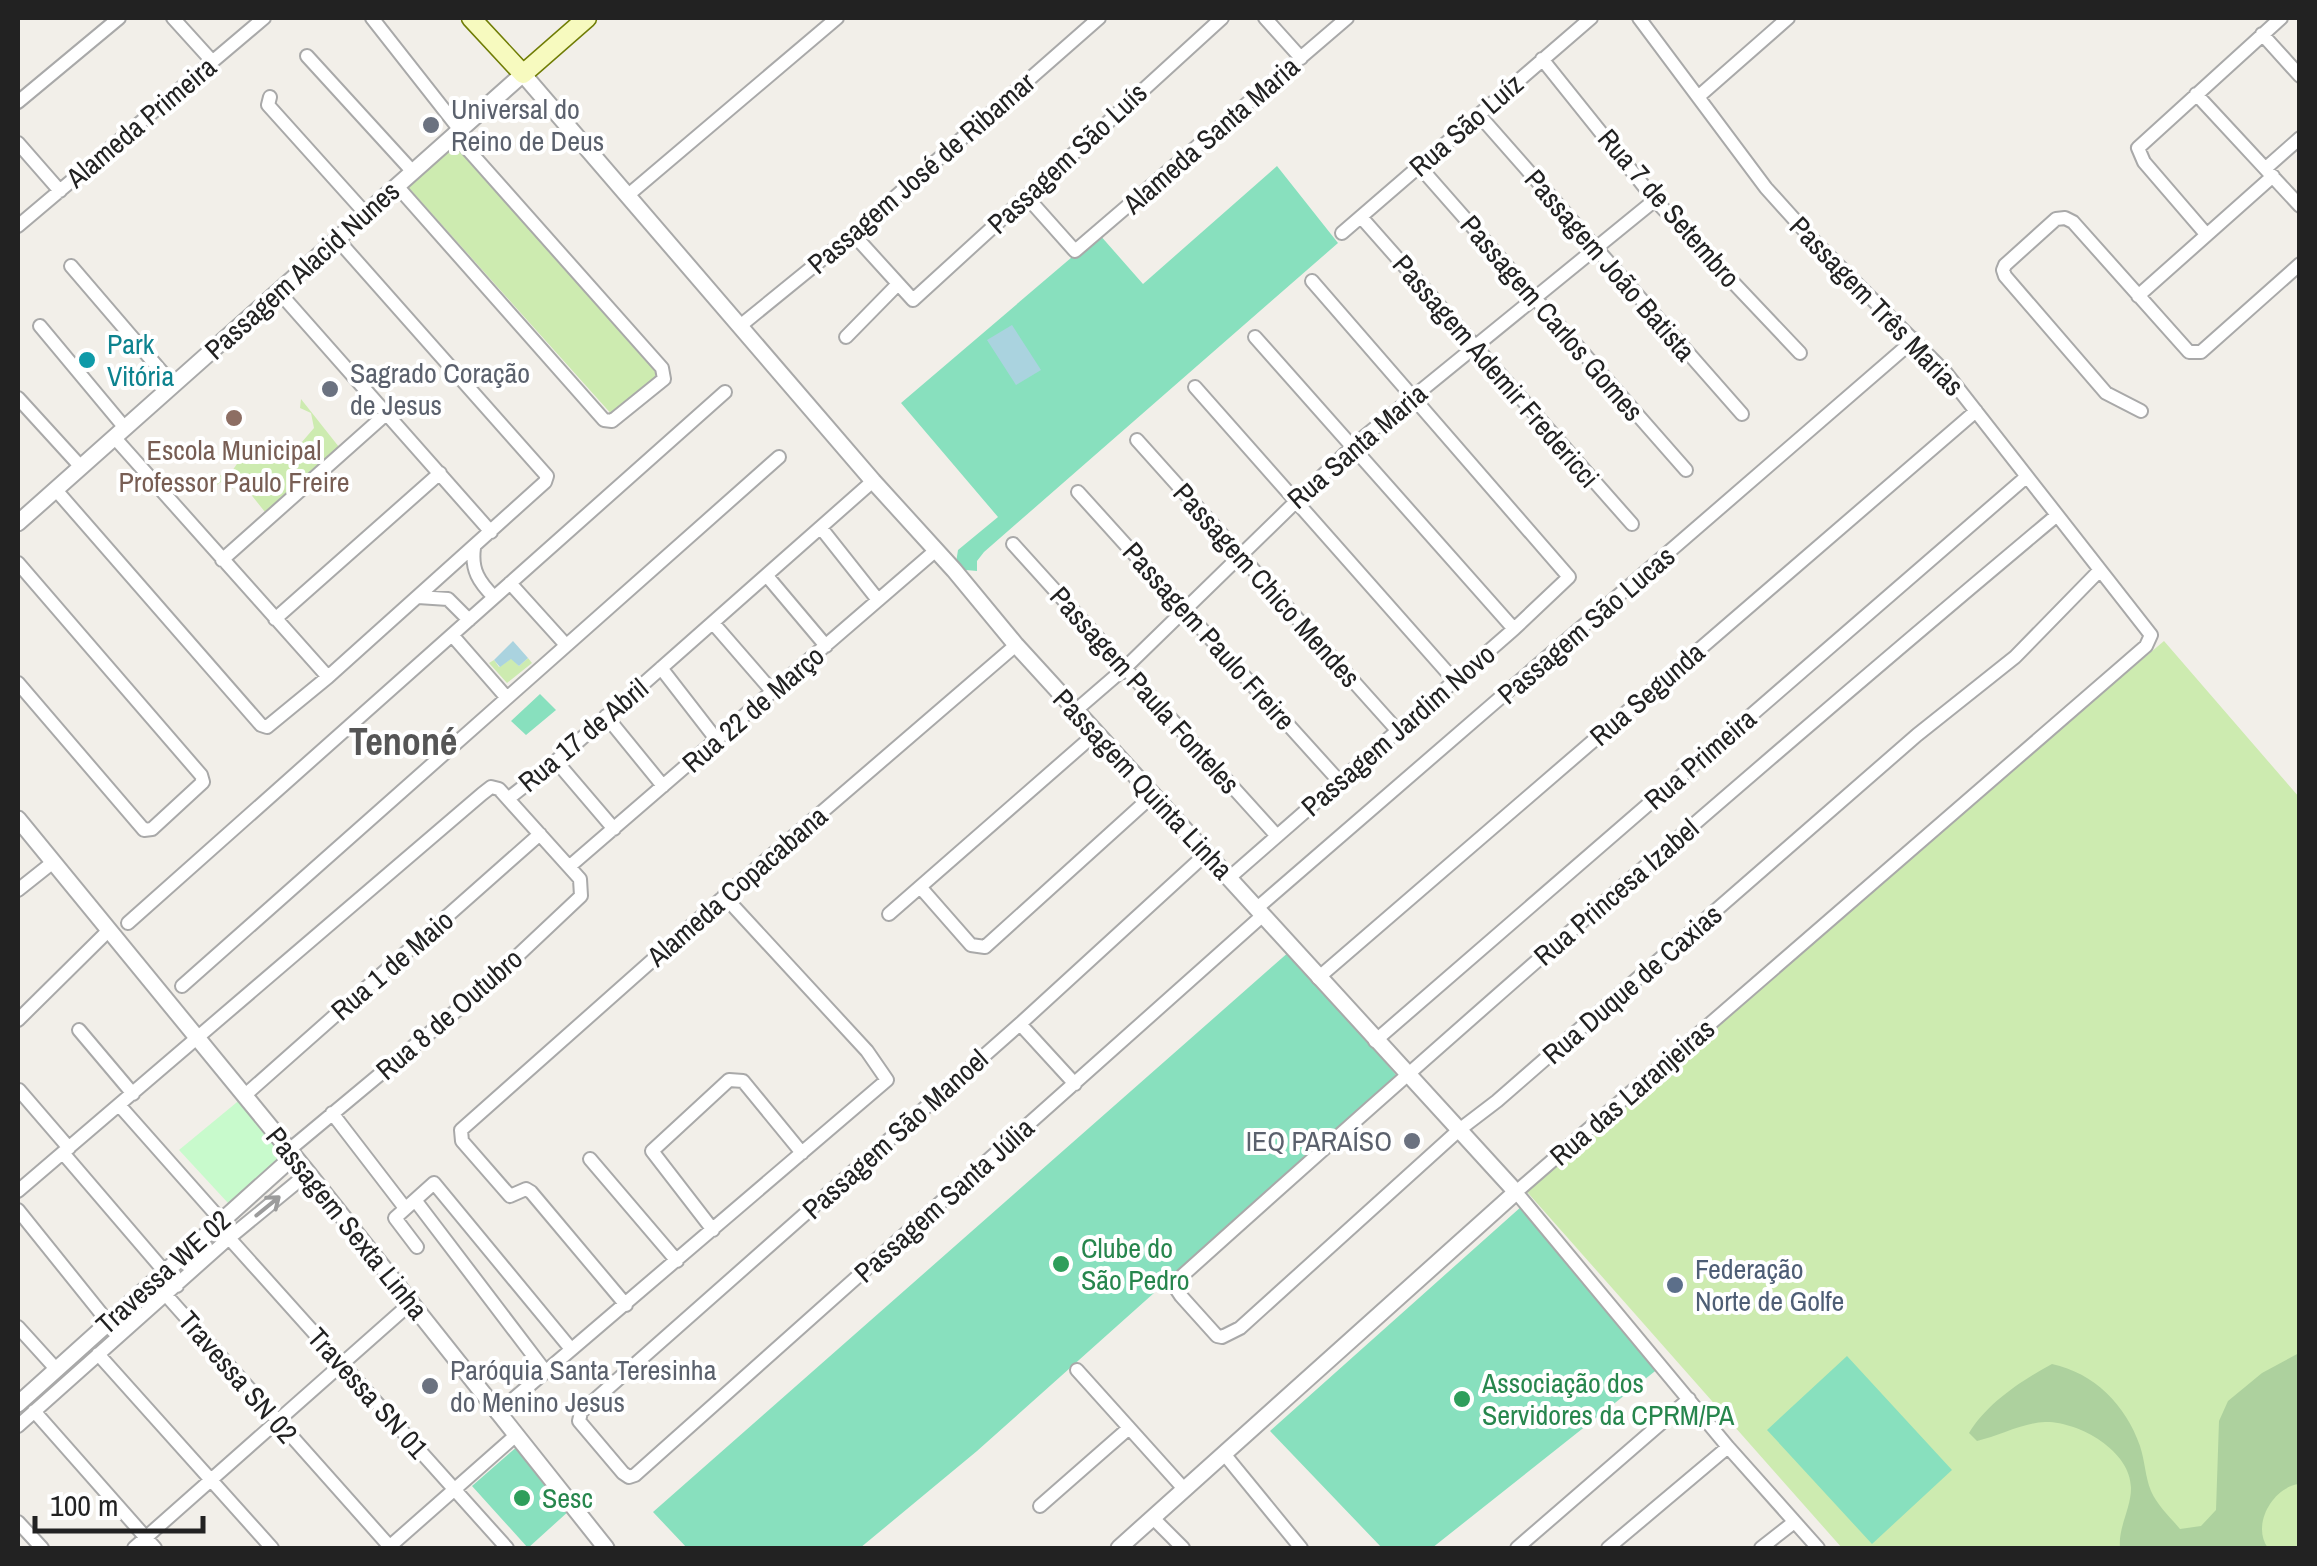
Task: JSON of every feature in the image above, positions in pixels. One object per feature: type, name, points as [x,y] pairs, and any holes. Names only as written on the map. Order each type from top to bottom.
[{"type":"main road","name":"Passagem Quinta Linha","points":[[471,18],[523,74]]},
{"type":"main road","name":"Passagem Alacid Nunes","points":[[523,74],[587,18]]},
{"type":"street","points":[[18,102],[119,18]]},
{"type":"street","points":[[173,18],[212,61]]},
{"type":"street","name":"Alameda Primeira","points":[[18,226],[264,18]]},
{"type":"street","points":[[372,18],[458,132],[662,368],[664,378],[612,421],[604,420],[397,186]]},
{"type":"street","points":[[628,196],[837,18]]},
{"type":"street","name":"Passagem José de Ribamar","points":[[740,326],[853,234],[1099,18]]},
{"type":"street","name":"Passagem São Luís","points":[[898,284],[914,300],[1222,18]]},
{"type":"street","points":[[1265,18],[1301,58]]},
{"type":"street","name":"Alameda Santa Maria","points":[[1026,196],[1075,251],[1347,18]]},
{"type":"street","name":"Rua São Luíz","points":[[1342,234],[1590,18]]},
{"type":"street","points":[[1698,96],[1770,24],[1788,18]]},
{"type":"street","points":[[2206,234],[2144,162],[2138,148],[2281,18]]},
{"type":"street","name":"Passagem Três Marias","points":[[1647,20],[1732,147],[1813,240],[1915,339],[1976,411],[2151,634],[2150,641]]},
{"type":"street","points":[[2262,34],[2300,76]]},
{"type":"street","points":[[306,56],[413,172]]},
{"type":"street","name":"Rua 7 de Setembro","points":[[1542,60],[1655,200],[1800,354]]},
{"type":"street","name":"Passagem Alacid Nunes","points":[[18,523],[523,74]]},
{"type":"street","name":"Passagem Quinta Linha","points":[[523,74],[1095,734],[1516,1192],[1728,1448],[1818,1548]]},
{"type":"street","points":[[2196,94],[2300,206]]},
{"type":"street","points":[[270,97],[268,105],[366,214]]},
{"type":"street","name":"Passagem João Batista","points":[[1478,115],[1742,414]]},
{"type":"street","points":[[2138,296],[2206,234],[2300,138]]},
{"type":"street","points":[[18,143],[60,191]]},
{"type":"street","name":"Passagem Carlos Gomes","points":[[1419,166],[1686,470]]},
{"type":"street","name":"Rua Santa Maria","points":[[1075,711],[1126,667],[1352,446],[1655,200]]},
{"type":"street","name":"Passagem Ademir Fredericci","points":[[1361,216],[1632,524]]},
{"type":"street","points":[[2140,411],[2106,392],[2003,270],[2056,220],[2065,218],[2073,222],[2194,354],[2202,352],[2300,264]]},
{"type":"street","points":[[846,337],[898,284],[853,234]]},
{"type":"street","points":[[56,490],[261,725],[273,724],[491,532],[545,482],[546,476],[337,239]]},
{"type":"street","points":[[71,266],[173,384]]},
{"type":"street","points":[[1312,280],[1413,396]]},
{"type":"street","points":[[278,291],[491,532]]},
{"type":"street","points":[[40,326],[222,560],[328,677]]},
{"type":"street","points":[[1255,337],[1514,629]]},
{"type":"street","name":"Passagem São Lucas","points":[[1259,913],[1915,339]]},
{"type":"street","points":[[1195,388],[1454,680]]},
{"type":"street","points":[[128,923],[724,392]]},
{"type":"street","name":"Passagem Jardim Novo","points":[[1229,878],[1567,581],[1568,572],[1413,396]]},
{"type":"street","points":[[18,398],[81,467]]},
{"type":"street","name":"Rua Segunda","points":[[1318,978],[1976,411]]},
{"type":"street","points":[[222,560],[386,414]]},
{"type":"street","name":"Passagem Chico Mendes","points":[[1137,440],[1397,730]]},
{"type":"street","points":[[182,986],[778,457]]},
{"type":"street","points":[[275,618],[440,474]]},
{"type":"street","name":"Rua Primeira","points":[[1376,1041],[2026,478]]},
{"type":"street","name":"Rua 17 de Abril","points":[[18,1191],[482,794],[491,788],[498,789],[509,798],[556,760],[873,480]]},
{"type":"street","name":"Passagem Paulo Freire","points":[[1078,492],[1339,781]]},
{"type":"street","name":"Rua Princesa Izabel","points":[[1184,1275],[1406,1074],[1810,722],[2056,516]]},
{"type":"street","points":[[820,528],[878,600]]},
{"type":"street","name":"Passagem Paula Fonteles","points":[[1014,544],[1277,836]]},
{"type":"street","points":[[474,547],[472,563],[480,582],[494,597]]},
{"type":"street","name":"Rua 22 de Março","points":[[570,866],[936,550]]},
{"type":"street","points":[[18,563],[201,775],[202,782],[152,829],[144,830],[18,684]]},
{"type":"street","name":"Rua Duque de Caxias","points":[[1184,1275],[1177,1290],[1181,1296],[1217,1336],[1230,1334],[1459,1130],[1918,735],[2015,657],[2100,570]]},
{"type":"street","points":[[767,576],[826,646]]},
{"type":"street","points":[[510,583],[566,646]]},
{"type":"street","points":[[418,596],[448,599],[469,620]]},
{"type":"street","points":[[712,622],[772,692]]},
{"type":"street","points":[[452,635],[507,698]]},
{"type":"street","name":"Rua das Laranjeiras","points":[[1119,1548],[1516,1192],[2150,641]]},
{"type":"street","name":"Alameda Copacabana","points":[[626,1305],[531,1192],[526,1189],[510,1196],[462,1141],[461,1130],[724,896],[1016,645]]},
{"type":"street","points":[[661,668],[716,739]]},
{"type":"street","points":[[606,716],[663,786]]},
{"type":"street","points":[[890,914],[1095,734]]},
{"type":"street","points":[[556,760],[614,829]]},
{"type":"street","points":[[920,888],[971,945],[984,946],[1152,796]]},
{"type":"street","points":[[509,798],[570,866]]},
{"type":"street","name":"Passagem Sexta Linha","points":[[18,820],[412,1302],[606,1548]]},
{"type":"street","name":"Rua 1 de Maio","points":[[244,1096],[540,834]]},
{"type":"street","name":"Passagem São Manoel","points":[[624,1474],[581,1425],[581,1412],[1207,854]]},
{"type":"street","points":[[18,890],[52,863]]},
{"type":"street","name":"Rua 8 de Outubro","points":[[291,1153],[332,1113],[480,991],[581,896],[580,879],[570,866]]},
{"type":"street","points":[[497,1413],[885,1084],[886,1074],[724,896]]},
{"type":"street","name":"Passagem Santa Júlia","points":[[624,1474],[635,1474],[1075,1084],[1259,913]]},
{"type":"street","points":[[18,1020],[107,932]]},
{"type":"street","points":[[1020,1024],[1075,1084]]},
{"type":"street","points":[[79,1030],[133,1094]]},
{"type":"street","points":[[713,1230],[652,1151],[730,1080],[743,1081],[802,1153]]},
{"type":"street","name":"Travessa SN 02","points":[[19,1090],[164,1271],[171,1290],[276,1422],[390,1548]]},
{"type":"street","points":[[118,1106],[220,1219]]},
{"type":"street","points":[[332,1113],[546,1371]]},
{"type":"street","name":"Travessa WE 02","points":[[18,1426],[57,1370],[291,1153]]},
{"type":"street","points":[[590,1159],[678,1261]]},
{"type":"street","name":"Travessa WE 02","points":[[18,1404],[38,1401],[98,1354],[308,1174]]},
{"type":"street","points":[[417,1247],[396,1221],[430,1184],[436,1184],[571,1350]]},
{"type":"street","points":[[18,1210],[108,1322]]},
{"type":"street","name":"Travessa SN 01","points":[[229,1238],[506,1548]]},
{"type":"street","points":[[134,1548],[150,1543],[212,1480],[412,1302]]},
{"type":"street","points":[[18,1327],[57,1370]]},
{"type":"street","points":[[98,1354],[272,1548]]},
{"type":"street","points":[[1077,1370],[1185,1490]]},
{"type":"street","points":[[1517,1548],[1689,1399]]},
{"type":"street","points":[[38,1401],[150,1543]]},
{"type":"street","points":[[1040,1506],[1129,1428]]},
{"type":"street","points":[[390,1548],[515,1436]]},
{"type":"street","points":[[1608,1548],[1728,1448]]},
{"type":"street","points":[[1225,1455],[1301,1548]]},
{"type":"street","points":[[1153,1518],[1183,1548]]},
{"type":"street","points":[[18,1522],[42,1548]]},
{"type":"street","points":[[1761,1548],[1793,1522]]},
{"type":"green space","points":[[459,142],[662,375],[614,417],[408,187]]},
{"type":"green space","points":[[1277,166],[1338,243],[984,552],[977,561],[977,571],[955,569],[958,550],[998,517],[901,403],[1099,234],[1143,284]]},
{"type":"green space","points":[[301,399],[339,447],[265,512],[241,482],[228,492],[221,482],[214,487],[205,478],[230,474],[239,461],[264,446],[271,453],[289,457],[314,428],[311,413],[300,408]]},
{"type":"green space","points":[[2164,641],[2299,797],[2299,1548],[1842,1548],[1521,1185]]},
{"type":"green space","points":[[512,658],[519,666],[528,658],[532,663],[507,683],[489,663],[494,660],[499,667]]},
{"type":"green space","points":[[540,694],[556,710],[526,735],[511,721]]},
{"type":"green space","name":"Clube do São Pedro","points":[[1290,951],[1397,1076],[977,1451],[860,1548],[687,1548],[653,1512]]},
{"type":"green space","points":[[242,1098],[288,1150],[228,1203],[179,1150]]},
{"type":"green space","name":"Associação dos Servidores da CPRM/PA","points":[[1522,1206],[1659,1368],[1432,1548],[1382,1548],[1270,1431]]},
{"type":"green space","points":[[2299,1353],[2299,1484],[2281,1492],[2267,1508],[2262,1529],[2268,1548],[2120,1548],[2131,1488],[2129,1474],[2100,1440],[2072,1427],[2045,1422],[1977,1441],[1969,1433],[1995,1403],[2029,1377],[2052,1364],[2067,1368],[2095,1383],[2126,1417],[2140,1446],[2151,1491],[2164,1511],[2180,1529],[2201,1526],[2216,1510],[2219,1421],[2228,1401],[2262,1373]]},
{"type":"green space","points":[[1847,1356],[1952,1470],[1872,1544],[1767,1430]]},
{"type":"green space","name":"Sesc","points":[[519,1445],[570,1510],[528,1548],[472,1486]]},
{"type":"water","points":[[1012,325],[1041,370],[1016,385],[987,340]]},
{"type":"water","points":[[513,641],[528,658],[519,666],[511,659],[500,667],[494,660]]},
{"type":"place","name":"Universal do Reino de Deus","points":[[431,125]]},
{"type":"place","name":"Park Vitória","points":[[87,360]]},
{"type":"place","name":"Sagrado Coração de Jesus","points":[[330,389]]},
{"type":"place","name":"Escola Municipal Professor Paulo Freire","points":[[234,418]]},
{"type":"place","name":"IEQ PARAÍSO","points":[[1412,1141]]},
{"type":"place","name":"Clube do São Pedro","points":[[1061,1264]]},
{"type":"place","name":"Federação Norte de Golfe","points":[[1675,1285]]},
{"type":"place","name":"Paróquia Santa Teresinha do Menino Jesus","points":[[430,1386]]},
{"type":"place","name":"Associação dos Servidores da CPRM/PA","points":[[1462,1399]]},
{"type":"place","name":"Sesc","points":[[522,1498]]},
{"type":"district","name":"Tenoné","points":[[403,741]]}]
